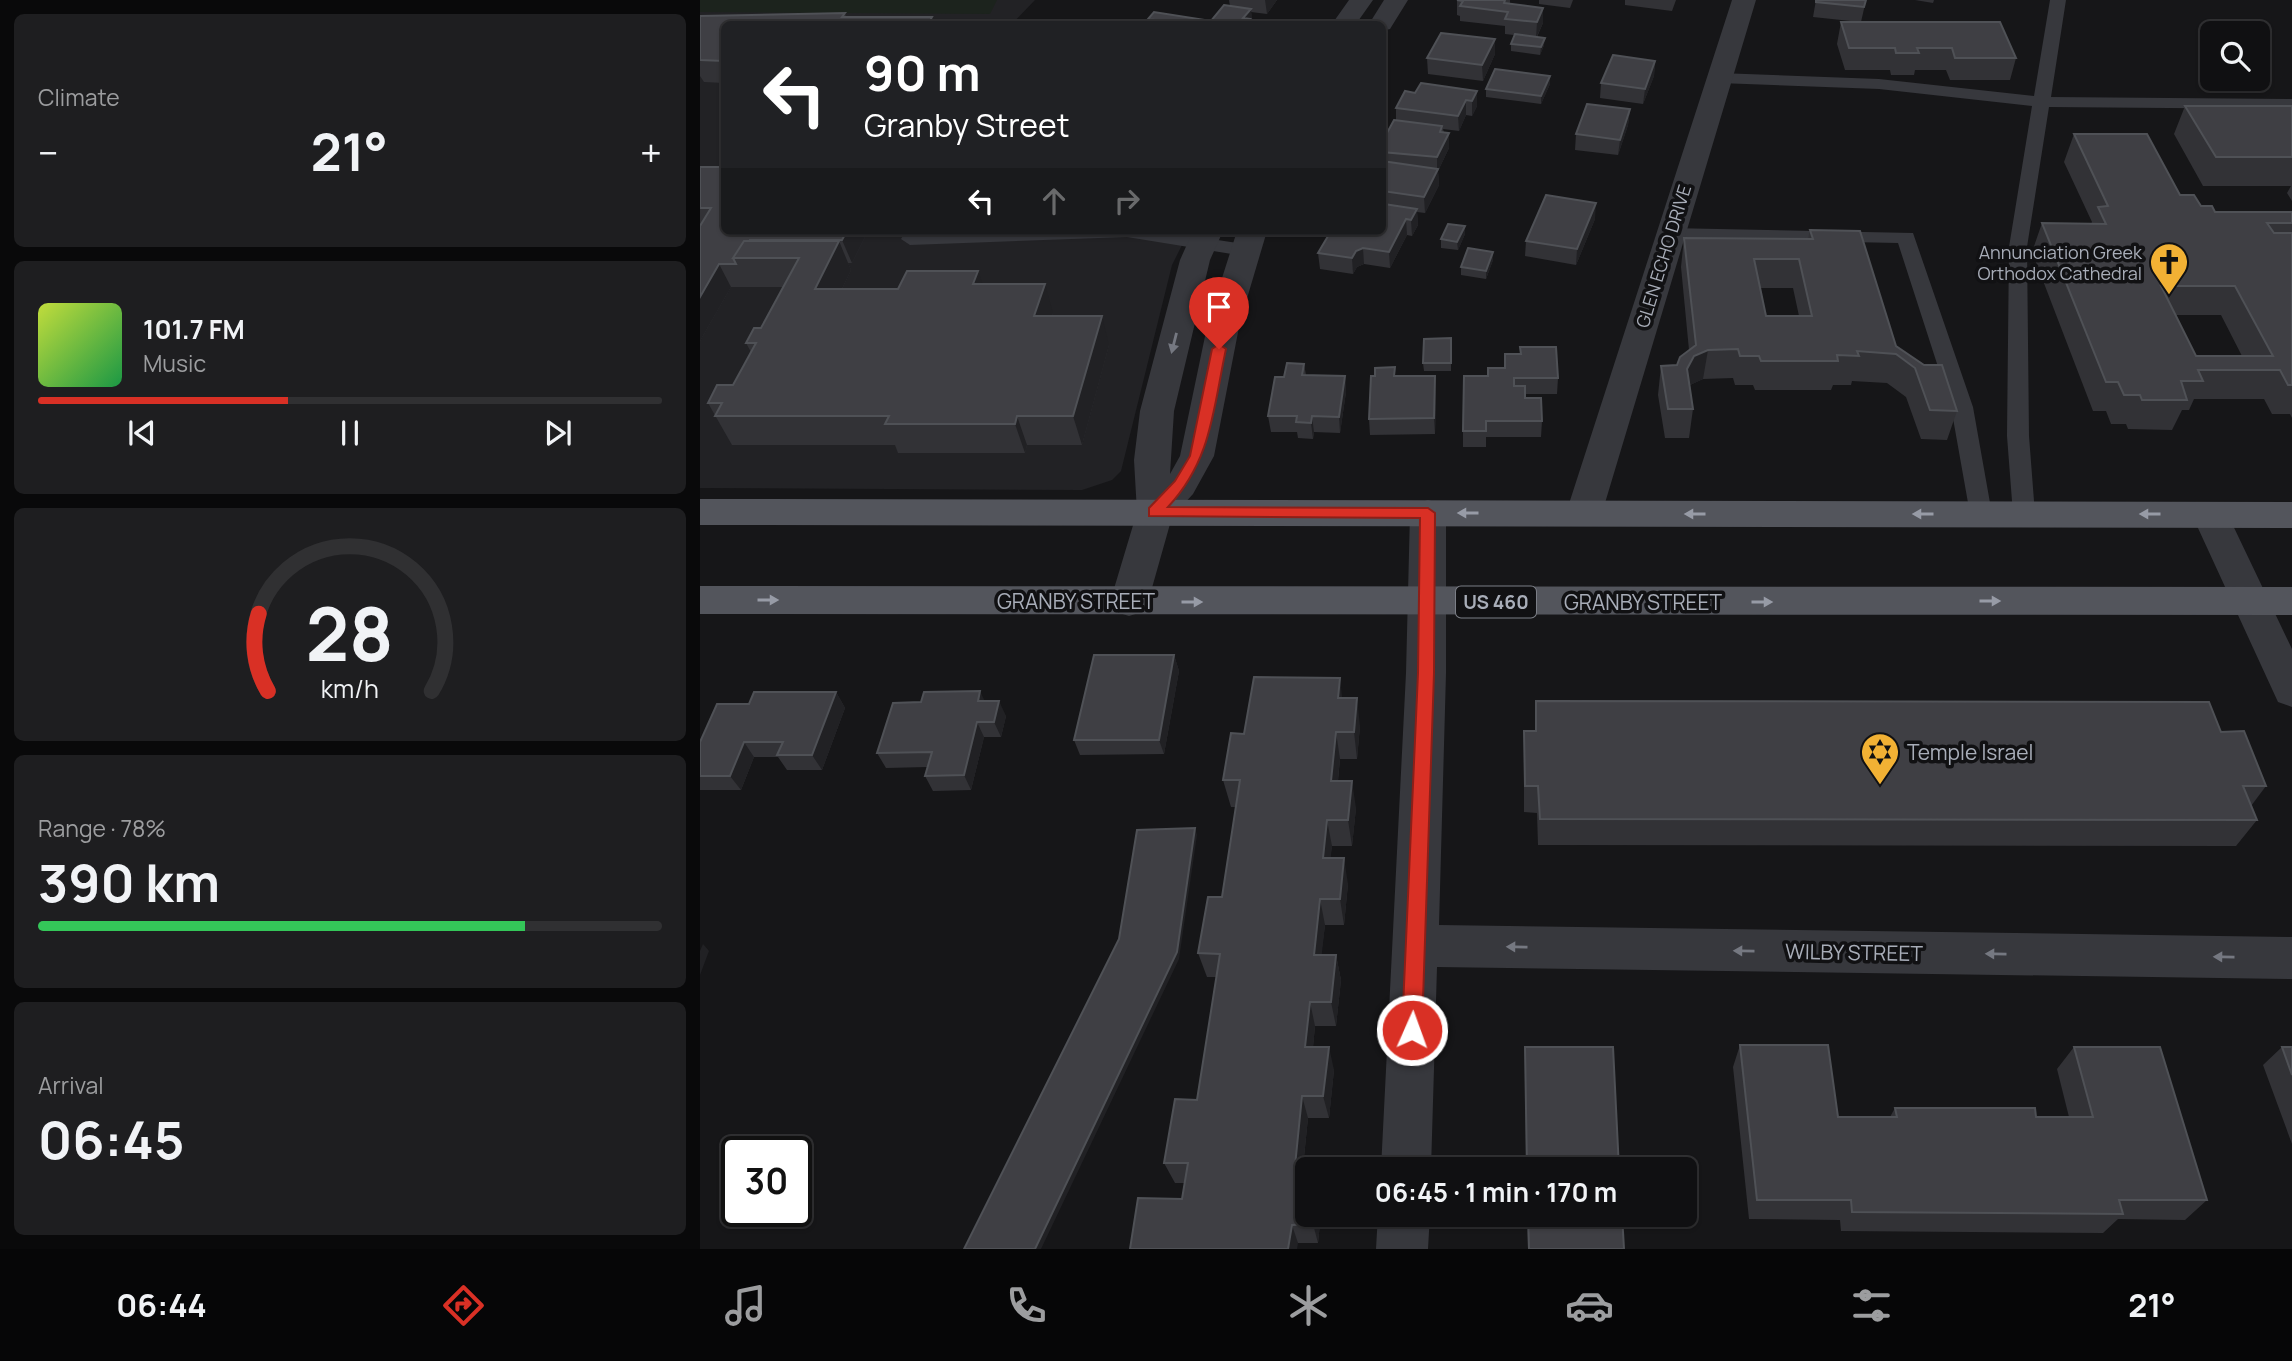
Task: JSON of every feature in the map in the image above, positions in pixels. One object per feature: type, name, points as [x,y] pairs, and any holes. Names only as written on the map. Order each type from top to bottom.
[{"type":"main road","points":[[700,512],[2292,514]]},
{"type":"main road","name":"GRANBY STREET","points":[[700,600],[2292,601]]},
{"type":"street","points":[[1346,21],[1361,0]]},
{"type":"street","points":[[1383,21],[1396,0]]},
{"type":"street","name":"GLEN ECHO DRIVE","points":[[1584,513],[1744,0]]},
{"type":"street","points":[[1129,602],[1155,512],[1151,460],[1157,411],[1204,237]]},
{"type":"street","points":[[1155,512],[1181,485],[1197,456],[1224,322],[1248,241]]},
{"type":"street","points":[[1406,1157],[1428,513]]},
{"type":"street","points":[[2210,514],[2292,691]]},
{"type":"street","name":"WILBY STREET","points":[[1415,946],[2292,958]]},
{"type":"street","points":[[1402,1249],[1403,1227]]},
{"type":"lane","points":[[2024,514],[2018,436],[2018,247],[2058,0]]},
{"type":"lane","points":[[1719,78],[1879,84],[2041,102],[2292,104]]},
{"type":"lane","points":[[1669,234],[1906,237],[1962,407],[1980,514]]},
{"type":"lane","points":[[912,235],[910,239],[1018,235]]},
{"type":"lane","points":[[1178,235],[1248,241]]},
{"type":"shaded area","points":[[700,0],[1035,0],[1015,21],[721,21],[721,235],[1187,235],[1172,265],[1121,471],[1112,480],[1082,490],[700,488]]},
{"type":"shaded area","points":[[700,0],[997,0],[990,14],[700,12]]},
{"type":"building","points":[[1457,0],[1505,0],[1504,3],[1543,8],[1537,22],[1505,19],[1508,12],[1460,6],[1463,1]]},
{"type":"building","points":[[1816,0],[1866,0],[1864,7]]},
{"type":"building","points":[[1224,5],[1251,9],[1243,18],[1250,19],[1248,21],[1211,21]]},
{"type":"building","points":[[1154,12],[1211,21],[1148,19]]},
{"type":"building","points":[[845,13],[842,17],[932,17],[930,21],[721,21],[721,61],[700,60],[700,16]]},
{"type":"building","points":[[1841,22],[2000,22],[2016,58],[1955,58],[1952,48],[1917,48],[1919,53],[1896,53],[1895,48],[1849,48]]},
{"type":"building","points":[[1441,33],[1495,39],[1482,65],[1427,58]]},
{"type":"building","points":[[1515,34],[1545,38],[1541,47],[1511,44]]},
{"type":"building","points":[[1613,55],[1655,61],[1645,89],[1601,83]]},
{"type":"building","points":[[1495,69],[1550,76],[1541,96],[1486,89]]},
{"type":"building","points":[[1421,83],[1477,91],[1472,101],[1466,100],[1458,116],[1396,108],[1405,91],[1415,93]]},
{"type":"building","points":[[1587,104],[1630,109],[1620,140],[1576,134]]},
{"type":"building","points":[[2185,106],[2292,106],[2292,157],[2216,157]]},
{"type":"building","points":[[1394,120],[1442,126],[1440,132],[1449,133],[1437,157],[1386,152],[1386,135]]},
{"type":"building","name":"Annunciation Greek Orthodox Cathedral","points":[[2074,134],[2147,134],[2180,195],[2194,195],[2201,206],[2212,206],[2215,212],[2292,212],[2292,223],[2267,223],[2274,233],[2292,233],[2292,385],[2288,385],[2280,370],[2198,370],[2203,381],[2181,381],[2187,400],[2142,400],[2140,395],[2124,395],[2118,382],[2106,382],[2042,223],[2106,224],[2098,207],[2108,206]],"holes":[[[2161,286],[2235,286],[2273,356],[2196,356]]]},
{"type":"building","points":[[1386,162],[1438,169],[1424,197],[1386,192]]},
{"type":"building","points":[[700,167],[721,167],[721,235],[845,235],[842,240],[744,241],[733,258],[736,264],[719,264],[700,297],[700,226],[711,208],[700,208]]},
{"type":"building","points":[[1546,195],[1596,203],[1577,249],[1526,241]]},
{"type":"building","points":[[1386,204],[1417,209],[1411,220],[1406,219],[1389,252],[1363,248],[1356,251],[1352,258],[1318,253],[1329,235],[1386,235]]},
{"type":"building","points":[[1448,224],[1465,226],[1457,242],[1441,239]]},
{"type":"building","points":[[1810,230],[1860,231],[1896,346],[1924,365],[1942,365],[1957,411],[1930,410],[1915,368],[1896,354],[1857,351],[1859,356],[1837,355],[1838,361],[1761,361],[1759,356],[1740,356],[1738,349],[1708,350],[1694,356],[1687,369],[1693,409],[1668,409],[1661,366],[1677,365],[1680,357],[1696,345],[1684,238],[1813,239]],"holes":[[[1754,259],[1799,259],[1812,316],[1766,316]]]},
{"type":"building","points":[[744,241],[839,241],[815,289],[898,289],[907,271],[978,271],[973,284],[1045,284],[1034,316],[1102,316],[1073,416],[1017,416],[1015,424],[885,424],[889,416],[715,416],[722,403],[708,403],[717,385],[733,385],[756,343],[746,343],[754,328],[761,328],[799,258],[733,258]]},
{"type":"building","points":[[1468,248],[1493,252],[1486,271],[1461,267]]},
{"type":"building","points":[[1451,338],[1451,363],[1423,363],[1424,339]]},
{"type":"building","points":[[1520,347],[1556,347],[1558,378],[1514,378],[1514,386],[1525,386],[1525,398],[1541,398],[1542,421],[1486,421],[1486,431],[1463,431],[1464,376],[1488,376],[1488,368],[1505,368],[1505,354],[1521,354]]},
{"type":"building","points":[[1287,363],[1304,364],[1302,375],[1345,376],[1339,417],[1312,416],[1311,423],[1296,422],[1297,416],[1268,416],[1275,377],[1284,377]]},
{"type":"building","points":[[1395,367],[1394,376],[1435,376],[1434,418],[1369,419],[1371,376],[1375,376],[1375,368]]},
{"type":"building","points":[[1094,655],[1174,655],[1159,740],[1074,740]]},
{"type":"building","points":[[1254,677],[1340,678],[1338,698],[1357,698],[1354,732],[1336,732],[1331,781],[1352,781],[1348,820],[1327,820],[1323,858],[1344,858],[1340,899],[1320,899],[1314,955],[1336,955],[1331,1002],[1310,1002],[1305,1047],[1329,1047],[1323,1096],[1302,1096],[1295,1157],[1295,1225],[1292,1225],[1288,1249],[1130,1249],[1138,1198],[1182,1199],[1188,1163],[1164,1163],[1175,1099],[1197,1100],[1220,954],[1198,953],[1208,897],[1222,897],[1240,780],[1223,780],[1231,733],[1244,734]]},
{"type":"building","points":[[980,691],[978,701],[999,701],[994,722],[977,722],[964,775],[925,776],[932,752],[877,753],[893,703],[921,702],[924,692]]},
{"type":"building","points":[[754,692],[836,692],[812,755],[777,755],[783,742],[744,742],[730,776],[700,776],[700,742],[717,704],[749,704]]},
{"type":"building","name":"Temple Israel","points":[[1536,701],[2209,702],[2221,732],[2244,731],[2266,786],[2243,786],[2257,820],[1540,819],[1538,786],[1525,786],[1524,731],[1536,731]]},
{"type":"building","points":[[1195,828],[1177,952],[1035,1249],[964,1249],[1119,939],[1137,830]]},
{"type":"building","points":[[1740,1045],[1828,1045],[1838,1117],[1897,1117],[1895,1108],[2035,1108],[2036,1117],[2093,1117],[2074,1047],[2160,1047],[2207,1200],[2119,1200],[2123,1214],[1852,1212],[1851,1200],[1757,1200]]},
{"type":"building","points":[[1525,1047],[1613,1047],[1618,1157],[1527,1157]]},
{"type":"building","points":[[2282,1047],[2292,1047],[2292,1075]]},
{"type":"building","points":[[1528,1227],[1623,1227],[1624,1249],[1529,1249]]},
{"type":"place","name":"Annunciation Greek Orthodox Cathedral","points":[[2169,296]]},
{"type":"place","name":"Temple Israel","points":[[1880,786]]},
{"type":"route","points":[[1219,349],[1197,456],[1181,485],[1155,512],[1428,513],[1426,673],[1412,1030]]}]
